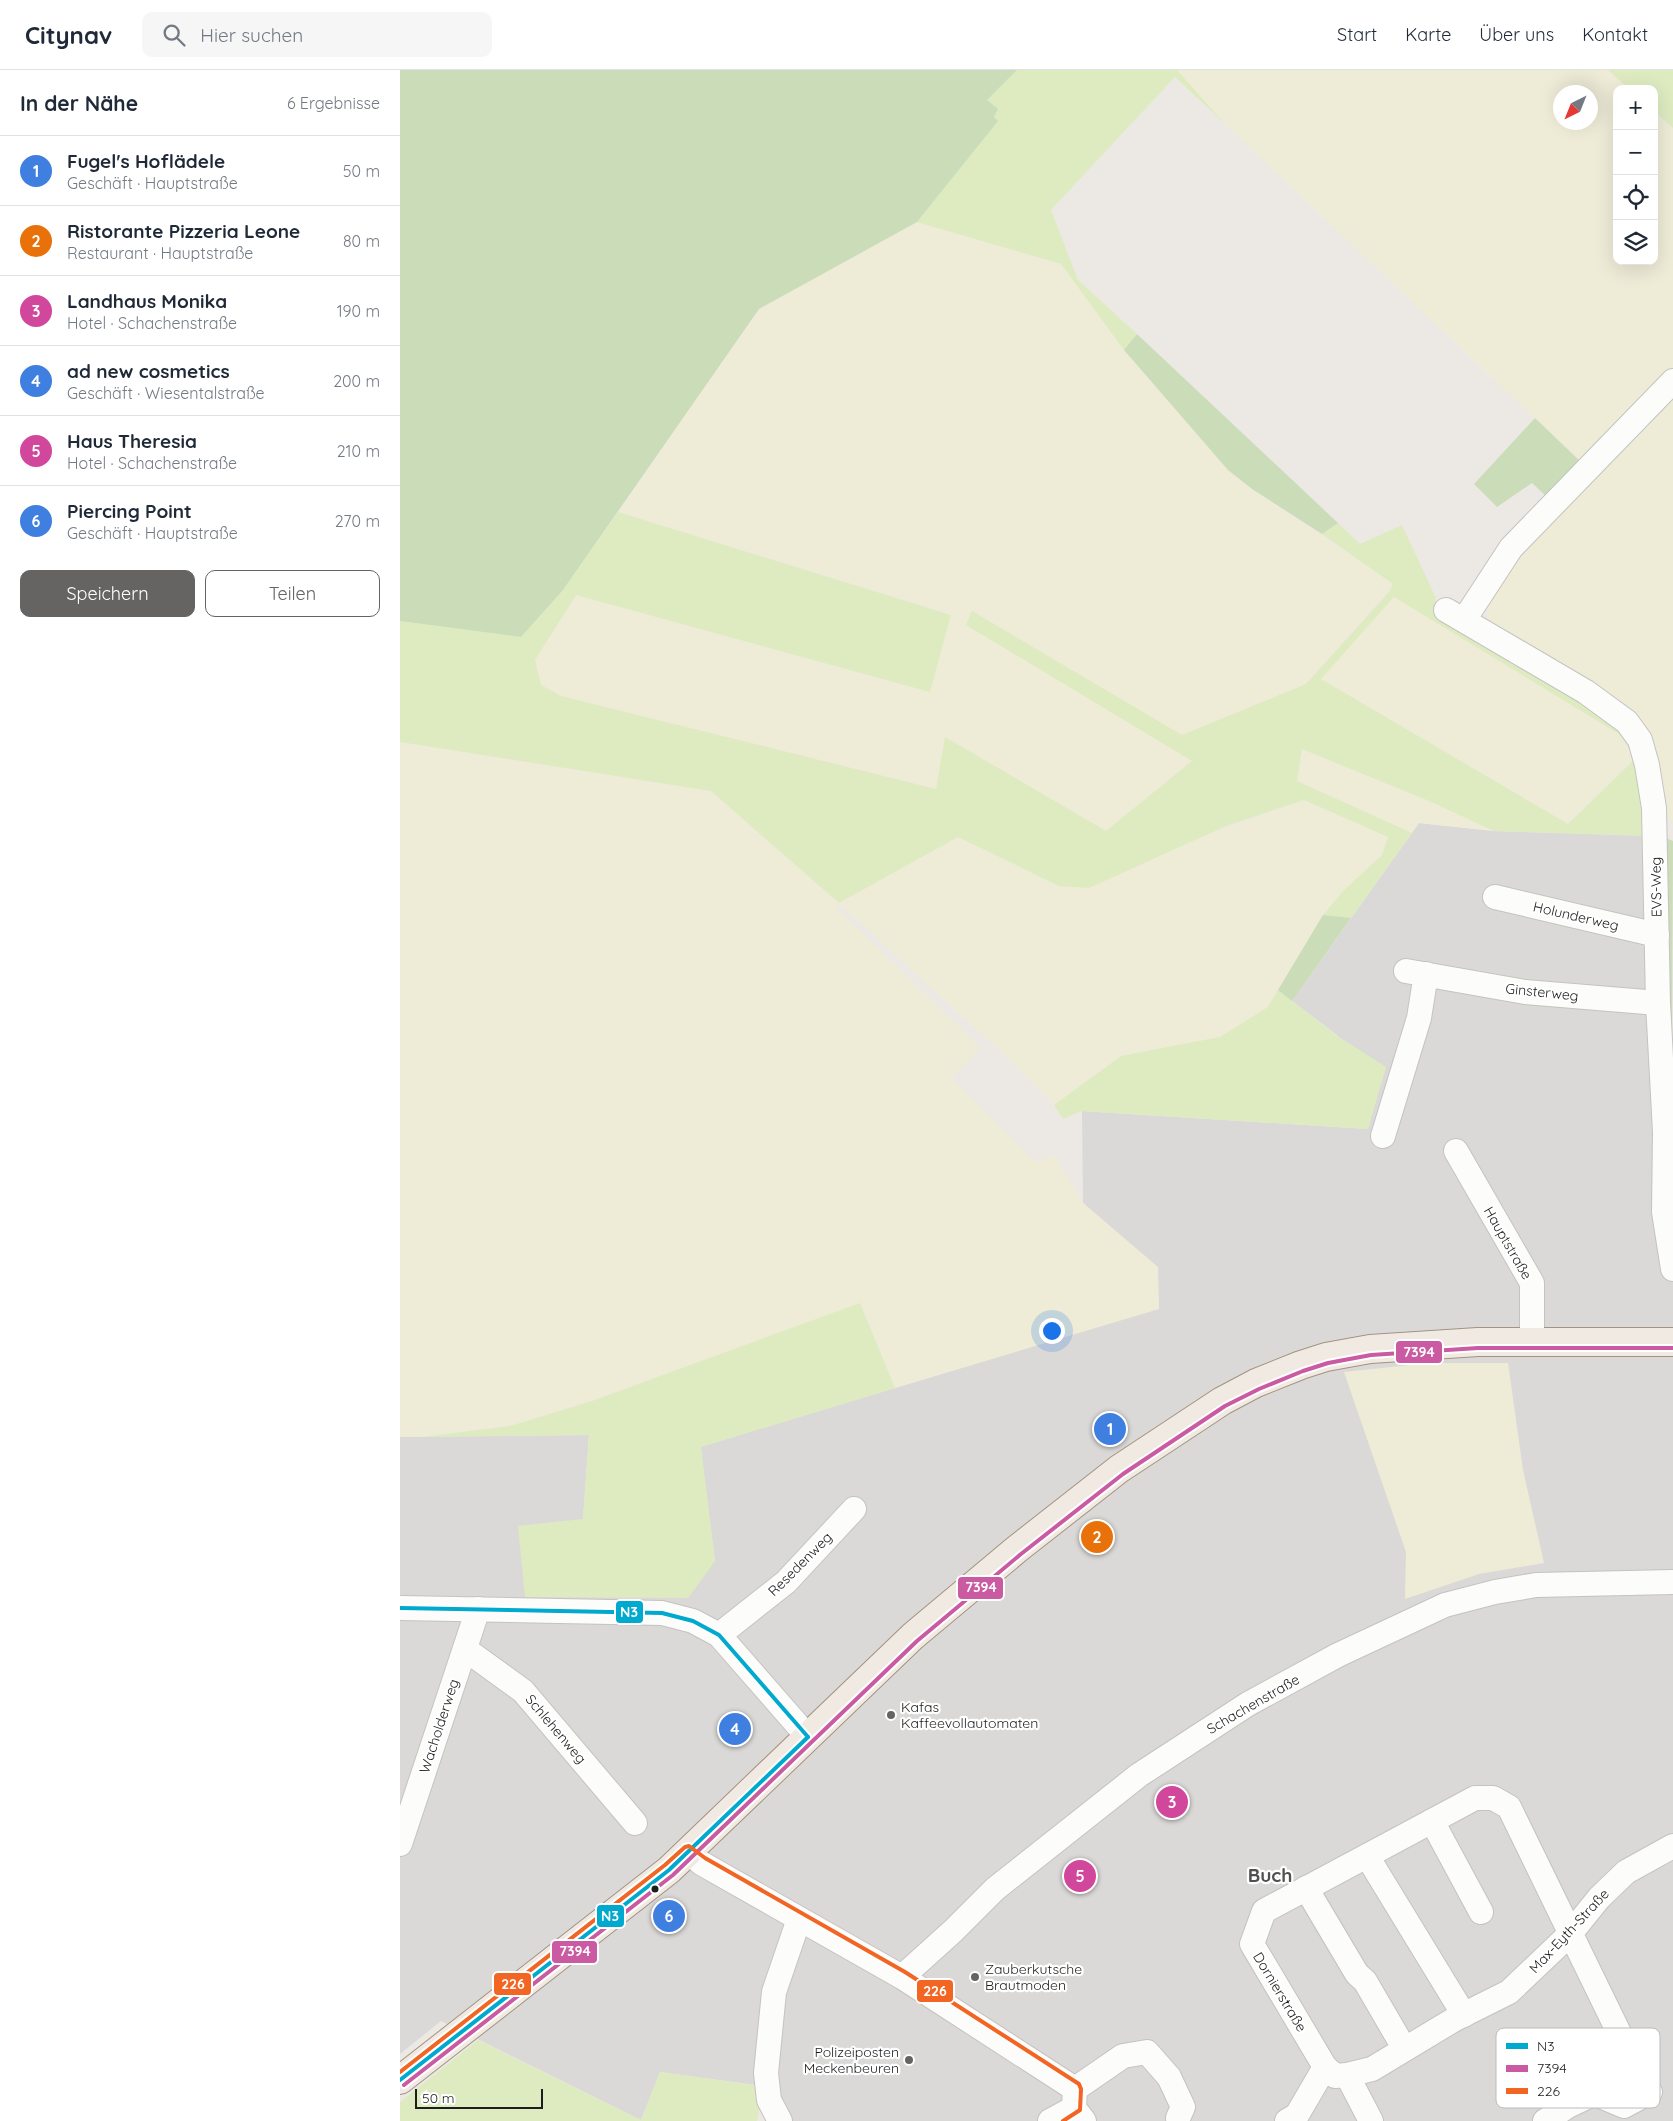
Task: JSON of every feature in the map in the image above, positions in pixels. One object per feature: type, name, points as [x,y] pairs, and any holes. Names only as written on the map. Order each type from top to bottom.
[{"type":"main road","points":[[400,2080],[669,1870],[914,1636],[1017,1549],[1119,1469],[1243,1390],[1301,1365],[1326,1357],[1370,1349],[1478,1342],[1673,1342]]},
{"type":"street","name":"EVS-Weg","points":[[1673,381],[1512,548],[1455,615],[1586,692],[1626,722],[1640,740],[1647,764],[1654,808],[1658,1003],[1665,1132],[1664,1212],[1673,1269]]},
{"type":"street","name":"Holunderweg","points":[[1495,897],[1657,935]]},
{"type":"street","name":"Ginsterweg","points":[[1383,1136],[1419,1018],[1416,973],[1526,992],[1658,1003]]},
{"type":"street","name":"Hauptstraße","points":[[1456,1151],[1532,1283],[1532,1342]]},
{"type":"street","name":"Resedenweg","points":[[719,1634],[786,1582],[854,1509]]},
{"type":"street","name":"Schachenstraße","points":[[902,1977],[953,1931],[995,1888],[1139,1775],[1242,1707],[1338,1655],[1445,1605],[1496,1592],[1536,1585],[1673,1582]]},
{"type":"street","points":[[400,1608],[662,1613],[693,1622],[719,1634],[808,1737]]},
{"type":"street","name":"Wacholderweg","points":[[400,1844],[478,1609]]},
{"type":"street","name":"Schlehenweg","points":[[465,1649],[523,1691],[635,1823]]},
{"type":"street","name":"Dornierstraße","points":[[1325,2067],[1252,1944],[1264,1911],[1475,1798],[1493,1798],[1509,1807],[1617,2028]]},
{"type":"street","points":[[1432,1821],[1481,1912]]},
{"type":"street","name":"Max-Eyth-Straße","points":[[1347,2075],[1372,2069],[1404,2048],[1509,1992],[1570,1934],[1600,1898],[1626,1872],[1673,1846]]},
{"type":"street","points":[[689,1852],[701,1864],[902,1977],[1078,2106]]},
{"type":"street","points":[[1367,1856],[1464,2015]]},
{"type":"street","points":[[1306,1888],[1357,1974],[1365,1980],[1404,2048]]},
{"type":"street","points":[[780,2121],[769,2100],[766,2073],[774,1992],[799,1919]]},
{"type":"street","points":[[1050,2121],[1078,2106],[1123,2056],[1147,2052],[1170,2077],[1183,2108],[1178,2120]]},
{"type":"street","points":[[1287,2121],[1297,2115],[1325,2067],[1335,2076],[1347,2075],[1371,2121]]},
{"type":"street","points":[[1545,2121],[1568,2108]]},
{"type":"shaded area","points":[[1177,70],[1608,70],[1625,85],[1613,85],[1613,265],[1658,265],[1658,115],[1673,128],[1673,373],[1583,464],[1225,124]]},
{"type":"shaded area","points":[[917,222],[1061,264],[1124,350],[1228,470],[1252,489],[1394,584],[1306,684],[1182,736],[972,611],[967,625],[1193,761],[1106,831],[945,737],[937,789],[561,696],[540,685],[535,660],[576,595],[930,691],[950,614],[618,512],[759,309]]},
{"type":"shaded area","points":[[1673,391],[1673,822],[1661,817],[1654,761],[1497,631],[1488,617],[1487,597],[1514,555]]},
{"type":"shaded area","points":[[1394,596],[1619,734],[1636,758],[1568,824],[1319,678]]},
{"type":"shaded area","points":[[400,742],[711,791],[839,903],[837,909],[981,1048],[951,1078],[1035,1162],[1055,1156],[1083,1203],[1158,1267],[1159,1309],[895,1388],[861,1304],[592,1401],[510,1426],[421,1437],[400,1437]]},
{"type":"shaded area","points":[[1302,749],[1429,801],[1494,831],[1419,823],[1412,833],[1297,781]]},
{"type":"shaded area","points":[[1304,800],[1388,837],[1382,855],[1343,891],[1323,915],[1268,1007],[1220,1037],[1121,1056],[1054,1105],[1012,1062],[839,903],[958,837],[1059,886]]},
{"type":"shaded area","points":[[1419,823],[1494,831],[1661,836],[1666,983],[1673,1053],[1673,2121],[778,2121],[755,2085],[660,2072],[641,2120],[441,2021],[400,2054],[400,1437],[589,1435],[583,1519],[715,1561],[700,1447],[1159,1308],[1157,1267],[1083,1203],[1082,1111],[1368,1129],[1337,1035],[1292,1001]]},
{"type":"shaded area","points":[[1430,1363],[1508,1363],[1523,1470],[1544,1563],[1479,1574],[1405,1599],[1406,1552],[1344,1372]]},
{"type":"shaded area","points":[[860,1810],[918,1872],[893,1895],[869,1870],[846,1891],[812,1854]]},
{"type":"shaded area","points":[[805,1941],[851,1969],[824,2018],[798,2010],[803,1992],[794,1988]]},
{"type":"shaded area","points":[[1495,2045],[1496,2047],[1496,2108],[1522,2108],[1505,2119],[1492,2119],[1460,2060],[1471,2046]]},
{"type":"shaded area","points":[[996,2054],[1025,2072],[1018,2083],[989,2065]]},
{"type":"green space","points":[[400,70],[1017,70],[987,100],[998,109],[994,117],[998,121],[917,222],[759,309],[563,590],[521,637],[400,621]]},
{"type":"green space","points":[[1017,70],[1177,70],[1225,124],[1175,77],[1051,210],[1078,280],[1137,334],[1124,350],[1061,264],[917,222],[997,122],[987,100]]},
{"type":"green space","points":[[1608,70],[1673,70],[1673,128],[1658,115],[1658,85],[1625,85]]},
{"type":"green space","points":[[1137,334],[1338,523],[1322,534],[1252,489],[1228,470],[1124,350]]},
{"type":"green space","points":[[1535,418],[1583,464],[1549,499],[1532,483],[1497,507],[1474,484]]},
{"type":"green space","points":[[618,512],[951,615],[930,692],[576,595],[535,660],[541,685],[561,696],[936,789],[945,737],[1106,831],[1192,761],[966,625],[972,611],[1182,735],[1306,684],[1389,592],[1393,584],[1322,534],[1338,523],[1360,544],[1402,525],[1436,598],[1435,609],[1595,705],[1632,740],[1640,760],[1646,836],[1494,831],[1429,801],[1302,749],[1297,781],[1412,833],[1351,918],[1323,915],[1343,891],[1382,855],[1388,837],[1304,800],[1226,826],[1089,888],[1059,886],[958,837],[839,903],[711,791],[400,742],[400,621],[521,637],[563,590]],"holes":[[[1394,597],[1619,734],[1636,758],[1568,824],[1321,679]]]},
{"type":"green space","points":[[1661,836],[1673,841],[1672,1044],[1666,983]]},
{"type":"green space","points":[[1323,915],[1351,918],[1292,1001],[1278,990]]},
{"type":"green space","points":[[1278,990],[1336,1035],[1386,1067],[1368,1129],[1082,1111],[1063,1119],[1054,1105],[1121,1056],[1220,1037],[1268,1007]]},
{"type":"green space","points":[[860,1303],[895,1388],[701,1447],[715,1561],[688,1598],[525,1597],[518,1526],[583,1519],[589,1435],[421,1437],[510,1426],[592,1401]]},
{"type":"green space","points":[[478,2040],[641,2120],[660,2072],[755,2085],[760,2107],[757,2121],[400,2121],[400,2102]]},
{"type":"transit line","name":"7394","points":[[404,2085],[673,1875],[917,1641],[1021,1554],[1123,1474],[1225,1406],[1259,1389],[1303,1371],[1328,1363],[1371,1355],[1478,1348],[1673,1348]]},
{"type":"transit line","name":"N3","points":[[400,1608],[662,1613],[693,1621],[719,1635],[808,1737]]},
{"type":"transit line","name":"N3","points":[[400,2080],[669,1870],[808,1737]]},
{"type":"transit line","name":"226","points":[[400,2072],[665,1865],[685,1847],[689,1846],[705,1858],[905,1972],[1079,2084],[1081,2089],[1080,2110],[1063,2121]]},
{"type":"place","name":"Fugel's Hoflädele","points":[[1110,1429]]},
{"type":"place","name":"Ristorante Pizzeria Leone","points":[[1097,1537]]},
{"type":"place","name":"Kafas Kaffeevollautomaten","points":[[891,1715]]},
{"type":"place","name":"ad new cosmetics","points":[[735,1729]]},
{"type":"place","name":"Landhaus Monika","points":[[1172,1802]]},
{"type":"place","name":"Haus Theresia","points":[[1080,1876]]},
{"type":"place","name":"Piercing Point","points":[[669,1916]]},
{"type":"place","name":"Zauberkutsche Brautmoden","points":[[975,1977]]},
{"type":"place","name":"Polizeiposten Meckenbeuren","points":[[909,2060]]},
{"type":"district","name":"Buch","points":[[1270,1875]]}]
